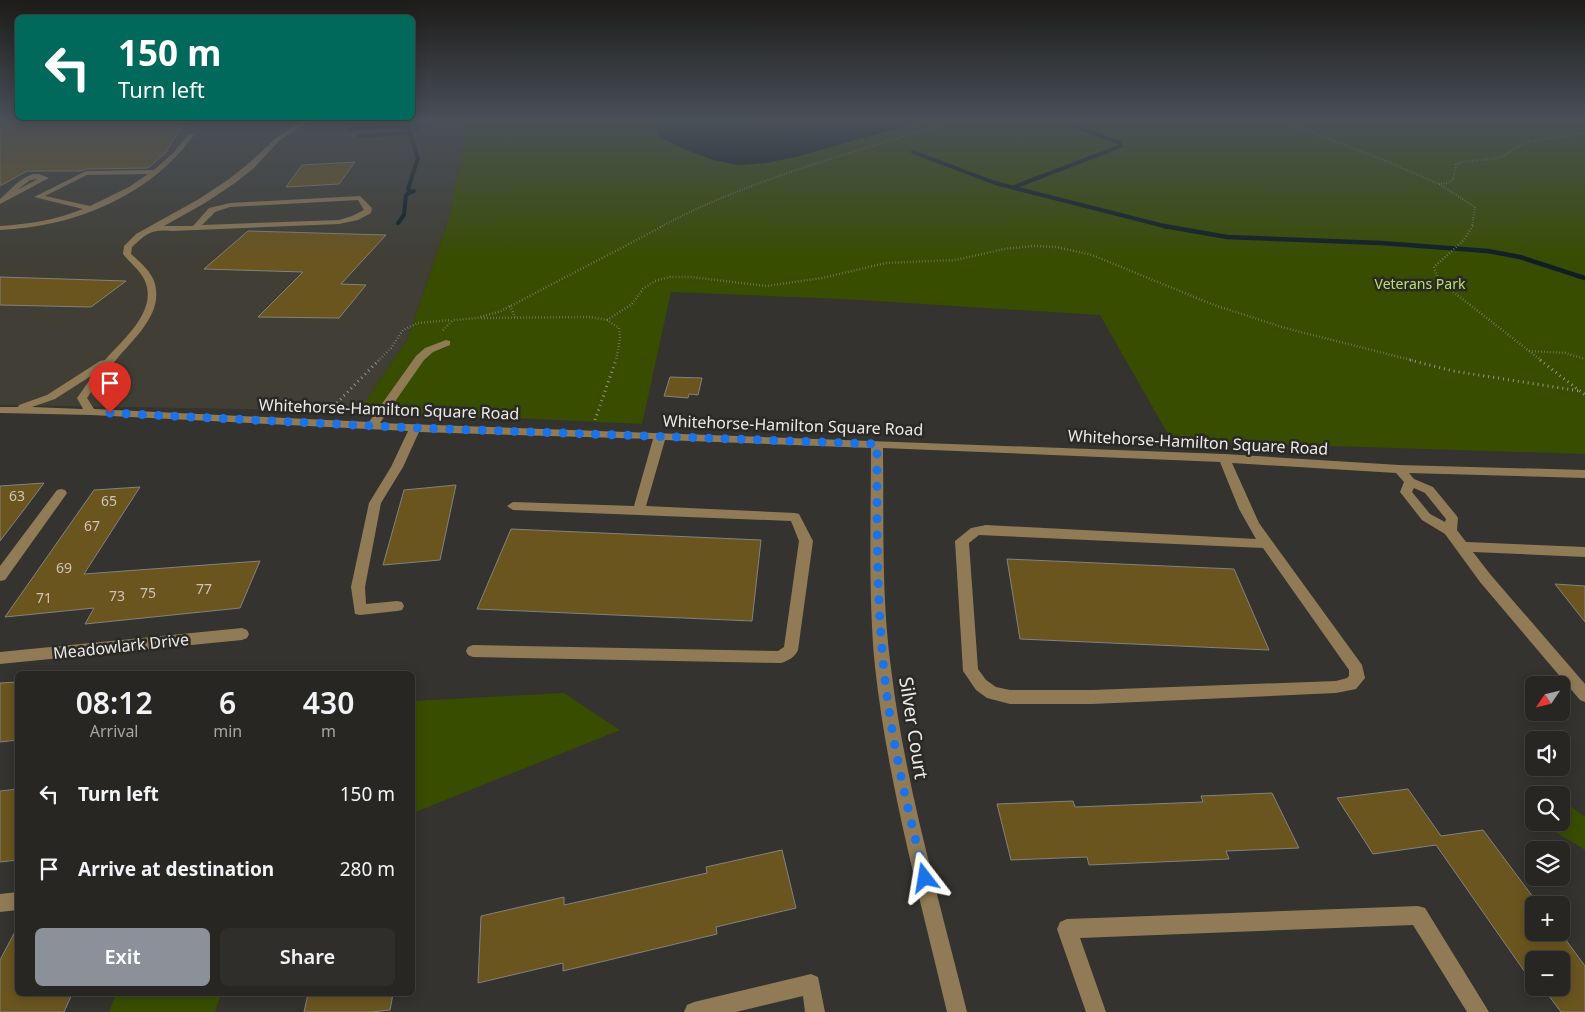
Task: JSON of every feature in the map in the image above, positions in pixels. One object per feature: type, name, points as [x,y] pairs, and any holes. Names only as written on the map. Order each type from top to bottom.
[{"type":"street","points":[[0,228],[44,224],[90,208],[126,191],[162,166]]},
{"type":"street","points":[[91,412],[82,398],[112,358],[138,329],[148,312],[152,294],[150,282],[127,254],[126,250],[133,240],[202,201],[251,166]]},
{"type":"street","points":[[90,208],[38,197],[86,173],[156,172]]},
{"type":"street","points":[[154,227],[172,229],[339,222],[363,215],[368,211],[368,208],[360,198],[246,201],[212,210],[195,228]]},
{"type":"street","points":[[0,236],[13,228]]},
{"type":"street","points":[[372,426],[420,358],[429,350],[446,343]]},
{"type":"street","points":[[15,410],[51,397],[112,358]]},
{"type":"street","name":"Whitehorse-Hamilton Square Road","points":[[0,410],[91,412],[416,428],[1224,458],[1399,469],[1585,474]]},
{"type":"street","points":[[397,606],[360,610],[358,587],[375,503],[416,428]]},
{"type":"street","points":[[639,510],[660,436]]},
{"type":"street","name":"Silver Court","points":[[877,444],[879,618],[887,696],[902,783],[957,1012]]},
{"type":"street","points":[[1224,458],[1253,524],[1268,544],[1357,669],[1357,678],[1351,684],[1326,687],[1102,697],[1010,697],[992,693],[981,685],[971,671],[962,541],[976,531],[1268,544]]},
{"type":"street","points":[[1399,469],[1410,482],[1429,490],[1452,518],[1450,531]]},
{"type":"street","points":[[1410,482],[1406,492],[1426,517],[1450,531],[1485,578],[1585,695]]},
{"type":"street","points":[[0,576],[61,493]]},
{"type":"street","points":[[474,651],[781,657],[791,650],[806,541],[795,517],[513,506]]},
{"type":"street","points":[[1463,547],[1585,552]]},
{"type":"street","name":"Meadowlark Drive","points":[[0,658],[242,634]]},
{"type":"street","points":[[0,903],[15,901]]},
{"type":"street","points":[[1096,1012],[1067,929],[1418,915],[1479,1012]]},
{"type":"street","points":[[694,1012],[811,984],[815,1012]]},
{"type":"path","points":[[477,318],[510,306],[694,209],[736,192],[814,166]]},
{"type":"path","points":[[1398,166],[1439,184],[1475,207],[1474,225],[1456,247],[1434,267],[1438,280],[1585,395]]},
{"type":"path","points":[[1439,184],[1448,183],[1453,180],[1456,166]]},
{"type":"path","points":[[606,320],[632,304],[643,289],[655,281],[670,277],[692,277],[766,286],[822,278],[886,263],[956,260],[1004,249],[1033,246],[1056,247],[1092,255],[1214,305],[1294,330],[1453,371],[1580,391]]},
{"type":"path","points":[[510,306],[516,319]]},
{"type":"path","points":[[322,408],[332,408],[391,348],[403,330],[418,323],[477,318],[590,317],[606,320],[620,328],[622,338],[590,433]]},
{"type":"path","points":[[446,343],[443,331],[452,320]]},
{"type":"path","points":[[1528,351],[1566,353],[1585,359]]},
{"type":"shaded area","points":[[0,166],[459,166],[449,218],[408,338],[359,411],[0,405]]},
{"type":"green space","name":"Veterans Park","points":[[459,166],[1585,166],[1585,454],[1172,441],[1100,315],[844,299],[671,292],[642,424],[359,411],[408,338],[449,218]]},
{"type":"green space","points":[[564,693],[620,730],[415,812],[415,701]]},
{"type":"green space","points":[[1570,806],[1585,817],[1585,850],[1554,831],[1570,831]]},
{"type":"green space","points":[[115,996],[220,996],[215,1012],[109,1012]]},
{"type":"building","points":[[0,166],[150,166],[148,168],[86,169],[81,171],[27,171],[0,186]]},
{"type":"building","points":[[301,166],[352,166],[339,184],[286,187]]},
{"type":"building","points":[[248,231],[386,235],[341,284],[366,285],[339,318],[258,317],[303,272],[204,269]]},
{"type":"building","points":[[0,277],[126,281],[91,307],[0,305]]},
{"type":"building","points":[[670,377],[702,378],[698,395],[689,394],[688,398],[664,396]]},
{"type":"building","points":[[44,483],[26,507],[0,541],[0,486]]},
{"type":"building","points":[[456,485],[440,560],[383,565],[404,490]]},
{"type":"building","points":[[140,487],[84,574],[260,561],[240,608],[85,624],[94,608],[5,617],[94,490]]},
{"type":"building","points":[[511,529],[761,540],[752,621],[477,609]]},
{"type":"building","points":[[1007,559],[1234,569],[1269,650],[1020,639]]},
{"type":"building","points":[[1555,584],[1585,586],[1585,622]]},
{"type":"building","points":[[15,682],[15,740],[0,742],[0,683]]},
{"type":"building","points":[[15,789],[15,860],[0,862],[0,791]]},
{"type":"building","points":[[1408,789],[1441,836],[1483,830],[1532,896],[1525,896],[1525,941],[1567,941],[1585,966],[1585,1012],[1561,1012],[1549,996],[1570,996],[1570,951],[1525,951],[1525,972],[1436,845],[1373,854],[1337,798]]},
{"type":"building","points":[[1272,793],[1299,848],[1226,851],[1229,859],[1089,865],[1087,857],[1011,860],[997,804],[1073,801],[1075,807],[1203,802],[1201,796]]},
{"type":"building","points":[[782,850],[796,908],[716,927],[717,934],[563,971],[563,963],[478,983],[481,916],[564,897],[564,905],[707,873],[706,867]]},
{"type":"building","points":[[15,932],[15,996],[71,996],[64,1012],[0,1012],[0,960]]},
{"type":"building","points":[[308,996],[393,996],[390,1010],[372,1012],[304,1012]]},
{"type":"waterway","points":[[411,192],[408,189],[415,166]]},
{"type":"waterway","points":[[951,166],[995,183],[1164,226]]},
{"type":"waterway","points":[[1014,187],[1068,166]]},
{"type":"waterway","points":[[398,223],[404,215],[406,195],[411,192]]},
{"type":"waterway","points":[[1164,226],[1227,237],[1381,243],[1488,251],[1520,257],[1585,278]]},
{"type":"route","points":[[110,413],[416,428],[877,444],[879,618],[887,696],[902,783],[925,878]]}]
